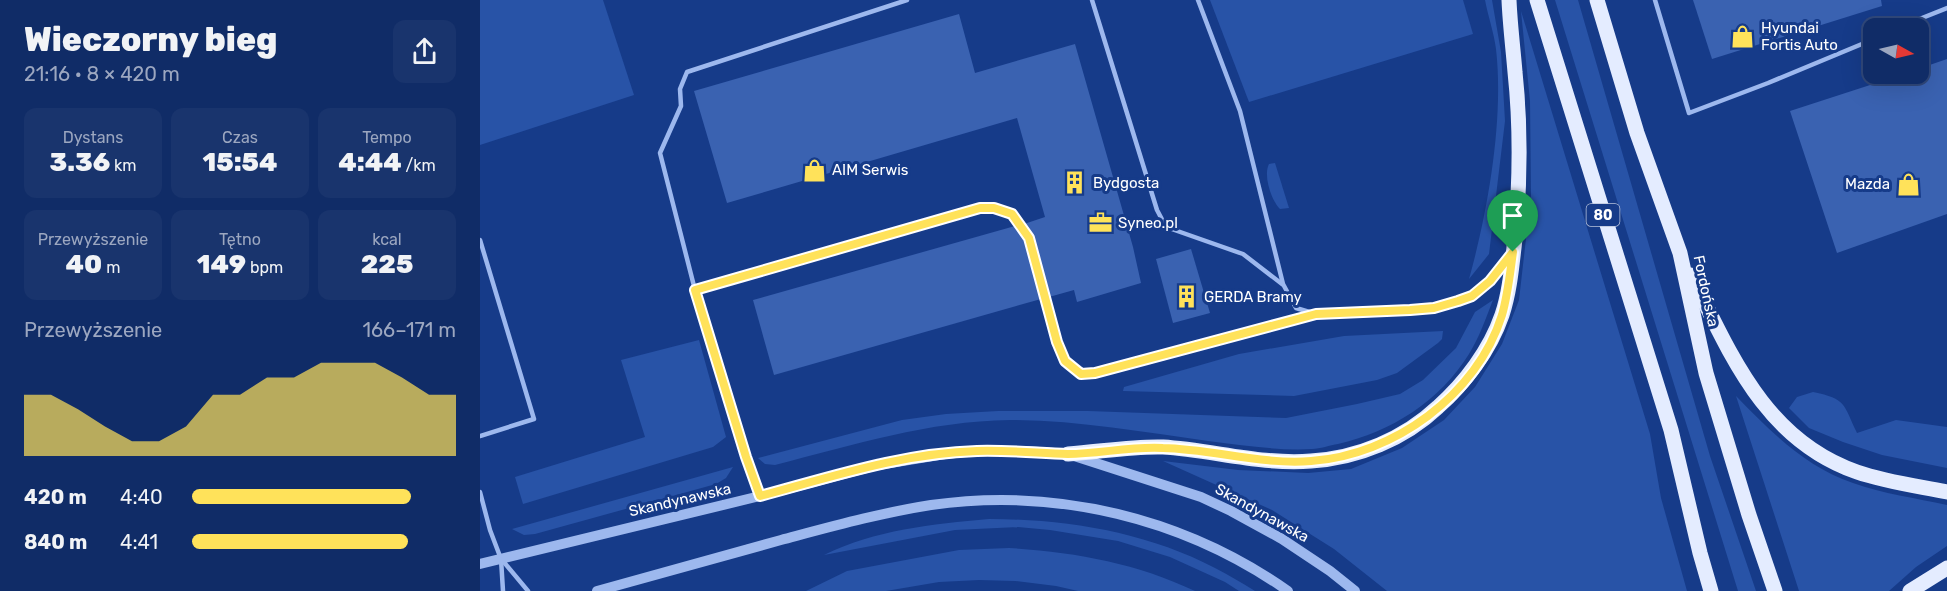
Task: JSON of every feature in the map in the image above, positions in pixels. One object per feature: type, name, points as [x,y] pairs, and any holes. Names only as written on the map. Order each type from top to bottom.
[{"type":"main road","points":[[1068,454],[1162,447],[1270,459],[1312,461],[1368,450],[1390,441],[1432,413],[1460,386],[1476,365],[1502,316],[1508,292],[1518,202],[1519,155],[1509,0]]},
{"type":"main road","name":"80","points":[[1537,0],[1671,430],[1711,591]]},
{"type":"main road","name":"Fordońska","points":[[1597,0],[1637,132],[1680,253],[1708,383],[1775,591]]},
{"type":"main road","points":[[1680,253],[1740,370],[1766,408],[1793,435],[1814,450],[1856,472],[1893,482],[1947,492]]},
{"type":"main road","points":[[1910,591],[1947,568]]},
{"type":"street","name":"Skandynawska","points":[[480,564],[878,465],[926,456],[999,450],[1068,454],[1182,490],[1231,511],[1282,539],[1355,591]]},
{"type":"street","points":[[597,591],[872,516],[931,505],[990,500],[1046,501],[1097,508],[1139,519],[1193,537],[1249,566],[1288,591]]},
{"type":"lane","points":[[760,496],[695,290],[660,153],[681,106],[680,89],[687,72],[907,0]]},
{"type":"lane","points":[[1092,0],[1157,210],[1166,227],[1243,254],[1282,284]]},
{"type":"lane","points":[[1197,0],[1240,111],[1282,284],[1296,308],[1316,314]]},
{"type":"lane","points":[[1655,0],[1689,113],[1863,44]]},
{"type":"lane","points":[[1922,18],[1947,8]]},
{"type":"lane","points":[[695,290],[980,208],[994,208],[1012,214],[1029,238],[1057,342],[1065,361],[1081,374],[1095,373],[1316,314],[1434,308],[1472,296],[1490,281],[1513,252]]},
{"type":"lane","points":[[480,240],[534,419],[480,435]]},
{"type":"lane","points":[[480,492],[490,530],[501,559],[502,591]]},
{"type":"lane","points":[[501,559],[528,591]]},
{"type":"shaded area","points":[[480,0],[603,0],[634,95],[480,145]]},
{"type":"shaded area","points":[[1210,0],[1463,0],[1473,34],[1249,102]]},
{"type":"shaded area","points":[[1485,0],[1492,0],[1501,52],[1505,121],[1489,254],[1469,279],[1493,165],[1498,105],[1496,49]]},
{"type":"shaded area","points":[[1555,0],[1578,0],[1710,456],[1756,591],[1738,591]]},
{"type":"shaded area","points":[[1521,11],[1650,434],[1661,498],[1687,591],[1387,591],[1334,549],[1272,510],[1163,461],[1238,470],[1308,473],[1351,469],[1402,448],[1444,420],[1475,387],[1502,344],[1519,300],[1531,195],[1530,101]]},
{"type":"shaded area","points":[[1275,163],[1289,208],[1280,209],[1269,187],[1267,169],[1269,164]]},
{"type":"shaded area","points":[[1493,300],[1469,354],[1444,386],[1429,400],[1395,423],[1358,439],[1322,448],[1260,447],[1084,424],[1010,420],[980,421],[921,429],[775,465],[765,464],[758,458],[902,420],[946,414],[998,411],[1088,411],[1286,418],[1357,404],[1400,394],[1423,380],[1456,348],[1475,312]]},
{"type":"shaded area","points":[[1443,331],[1442,339],[1438,343],[1397,373],[1377,380],[1294,396],[1123,391],[1124,387],[1239,354],[1344,336]]},
{"type":"shaded area","points":[[699,340],[726,437],[713,447],[523,504],[515,477],[645,437],[621,360]]},
{"type":"shaded area","points":[[1813,392],[1838,400],[1846,409],[1857,433],[1896,420],[1947,427],[1947,468],[1882,455],[1809,428],[1789,408],[1797,397]]},
{"type":"shaded area","points":[[1736,396],[1789,447],[1819,468],[1876,490],[1947,505],[1947,546],[1916,567],[1889,591],[1799,591]]},
{"type":"shaded area","points":[[733,467],[726,478],[716,484],[535,534],[524,535],[512,529]]},
{"type":"shaded area","points":[[989,519],[1076,525],[1133,537],[1189,556],[1255,591],[1239,591],[1225,582],[1170,557],[1118,541],[1018,527],[955,530],[824,555],[843,546],[884,534],[946,523]]},
{"type":"shaded area","points":[[1009,548],[1057,552],[1104,560],[1150,573],[1195,591],[1078,591],[1015,581],[979,580],[939,582],[886,591],[806,591],[847,571],[959,550]]},
{"type":"building","name":"Hyundai Fortis Auto","points":[[1693,0],[1881,0],[1882,6],[1712,59]]},
{"type":"building","points":[[959,14],[975,73],[1075,44],[1133,247],[1141,283],[1077,302],[1074,290],[1049,297],[1033,237],[1024,224],[1045,217],[1017,118],[727,203],[694,91]]},
{"type":"building","points":[[1947,59],[1947,214],[1837,253],[1790,111],[1873,84],[1929,84],[1929,65]]},
{"type":"building","points":[[1015,226],[1025,241],[1041,299],[774,375],[753,300]]},
{"type":"building","name":"GERDA Bramy","points":[[1191,249],[1210,313],[1173,323],[1156,259]]},
{"type":"place","name":"Hyundai Fortis Auto","points":[[1743,37]]},
{"type":"place","name":"AIM Serwis","points":[[814,170]]},
{"type":"place","name":"Bydgosta","points":[[1075,183]]},
{"type":"place","name":"Mazda","points":[[1908,184]]},
{"type":"place","name":"Syneo.pl","points":[[1100,223]]},
{"type":"place","name":"GERDA Bramy","points":[[1186,297]]},
{"type":"route","points":[[980,208],[994,208],[1012,214],[1029,238],[1057,342],[1065,361],[1081,374],[1095,373],[1316,314],[1434,308],[1472,296],[1490,281],[1513,252],[1508,292],[1502,316],[1476,365],[1460,386],[1422,421],[1390,441],[1368,450],[1312,461],[1212,454],[1162,447],[1068,454],[974,451],[878,465],[760,496],[695,290],[980,208]]}]
